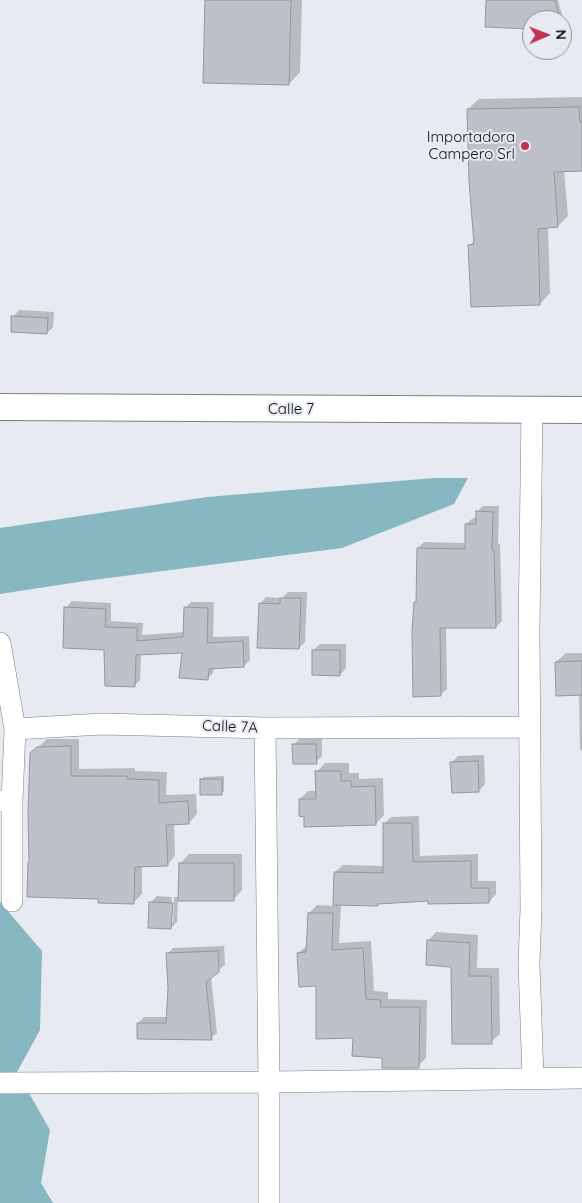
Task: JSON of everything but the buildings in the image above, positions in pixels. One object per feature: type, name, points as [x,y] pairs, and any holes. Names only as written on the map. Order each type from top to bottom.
[{"type":"street","name":"Calle 7","points":[[0,407],[582,410]]},
{"type":"street","points":[[532,410],[529,630],[531,908],[529,964],[533,1078]]},
{"type":"street","points":[[0,643],[15,728],[6,801],[12,901]]},
{"type":"street","name":"Calle 7A","points":[[15,728],[102,724],[265,728],[530,727]]},
{"type":"street","points":[[265,728],[269,1203]]},
{"type":"street","points":[[0,1084],[582,1078]]},
{"type":"water","points":[[434,478],[468,478],[454,504],[342,548],[85,581],[0,594],[0,528],[207,497]]},
{"type":"water","points":[[0,902],[42,951],[40,1030],[17,1072],[50,1130],[41,1183],[53,1203],[0,1203]]},
{"type":"place","name":"Importadora Campero Srl","points":[[525,146]]}]
